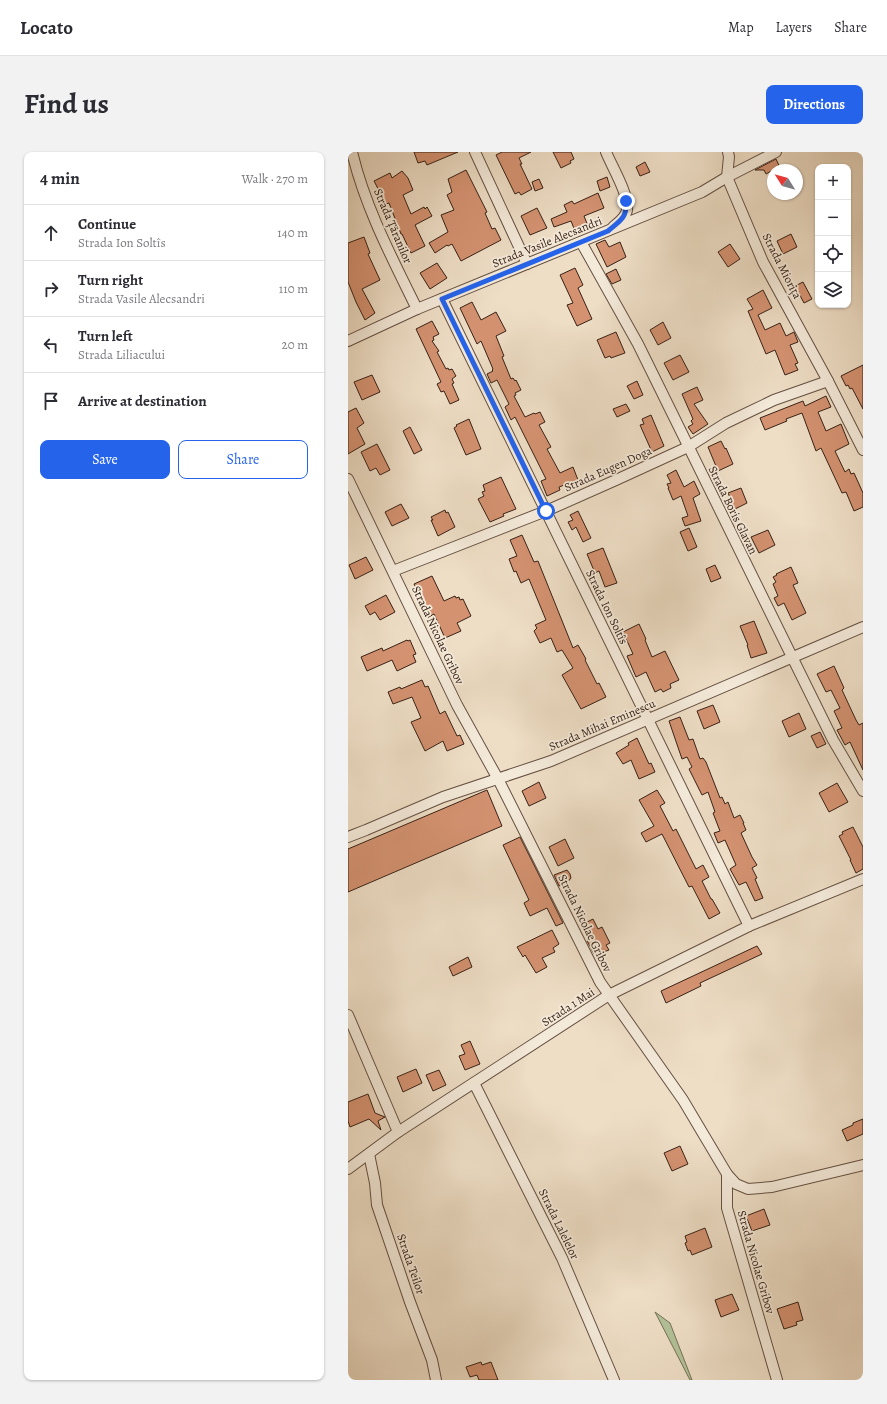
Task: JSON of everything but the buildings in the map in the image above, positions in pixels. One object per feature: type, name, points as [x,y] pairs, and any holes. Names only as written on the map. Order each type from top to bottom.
[{"type":"street","name":"Strada Țăranilor","points":[[352,152],[352,169],[393,261],[417,309]]},
{"type":"street","points":[[475,152],[527,264]]},
{"type":"street","points":[[606,152],[622,188],[627,206],[627,211],[621,220],[608,231]]},
{"type":"street","points":[[727,177],[728,152]]},
{"type":"street","name":"Strada Vasile Alecsandri","points":[[348,341],[417,309],[702,192],[727,177],[776,152]]},
{"type":"street","name":"Strada Miorița","points":[[727,177],[763,262],[828,381],[863,450]]},
{"type":"street","name":"Strada Boris Glavan","points":[[581,242],[638,344],[833,740],[863,790]]},
{"type":"street","name":"Strada Ion Soltîs","points":[[442,299],[749,926]]},
{"type":"street","name":"Strada Eugen Doga","points":[[393,571],[546,511],[688,447],[726,424],[767,404],[828,381]]},
{"type":"street","name":"Strada Nicolae Gribov","points":[[348,479],[457,705],[498,779],[600,982],[683,1100],[727,1174],[727,1208],[777,1380]]},
{"type":"street","name":"Strada Mihai Eminescu","points":[[348,837],[443,797],[551,761],[863,627]]},
{"type":"street","name":"Strada 1 Mai","points":[[348,1169],[398,1132],[609,995],[749,926],[863,879]]},
{"type":"street","points":[[348,1015],[398,1132]]},
{"type":"street","name":"Strada Lalelelor","points":[[474,1082],[562,1258],[614,1380]]},
{"type":"street","name":"Strada Teilor","points":[[369,1154],[375,1183],[377,1205],[410,1302],[432,1360],[436,1380]]},
{"type":"street","points":[[727,1174],[736,1184],[748,1188],[772,1187],[863,1165]]},
{"type":"green space","points":[[655,1312],[670,1323],[692,1380],[690,1380]]},
{"type":"route","points":[[546,511],[442,299],[608,231],[621,220],[627,211],[626,201]]}]
